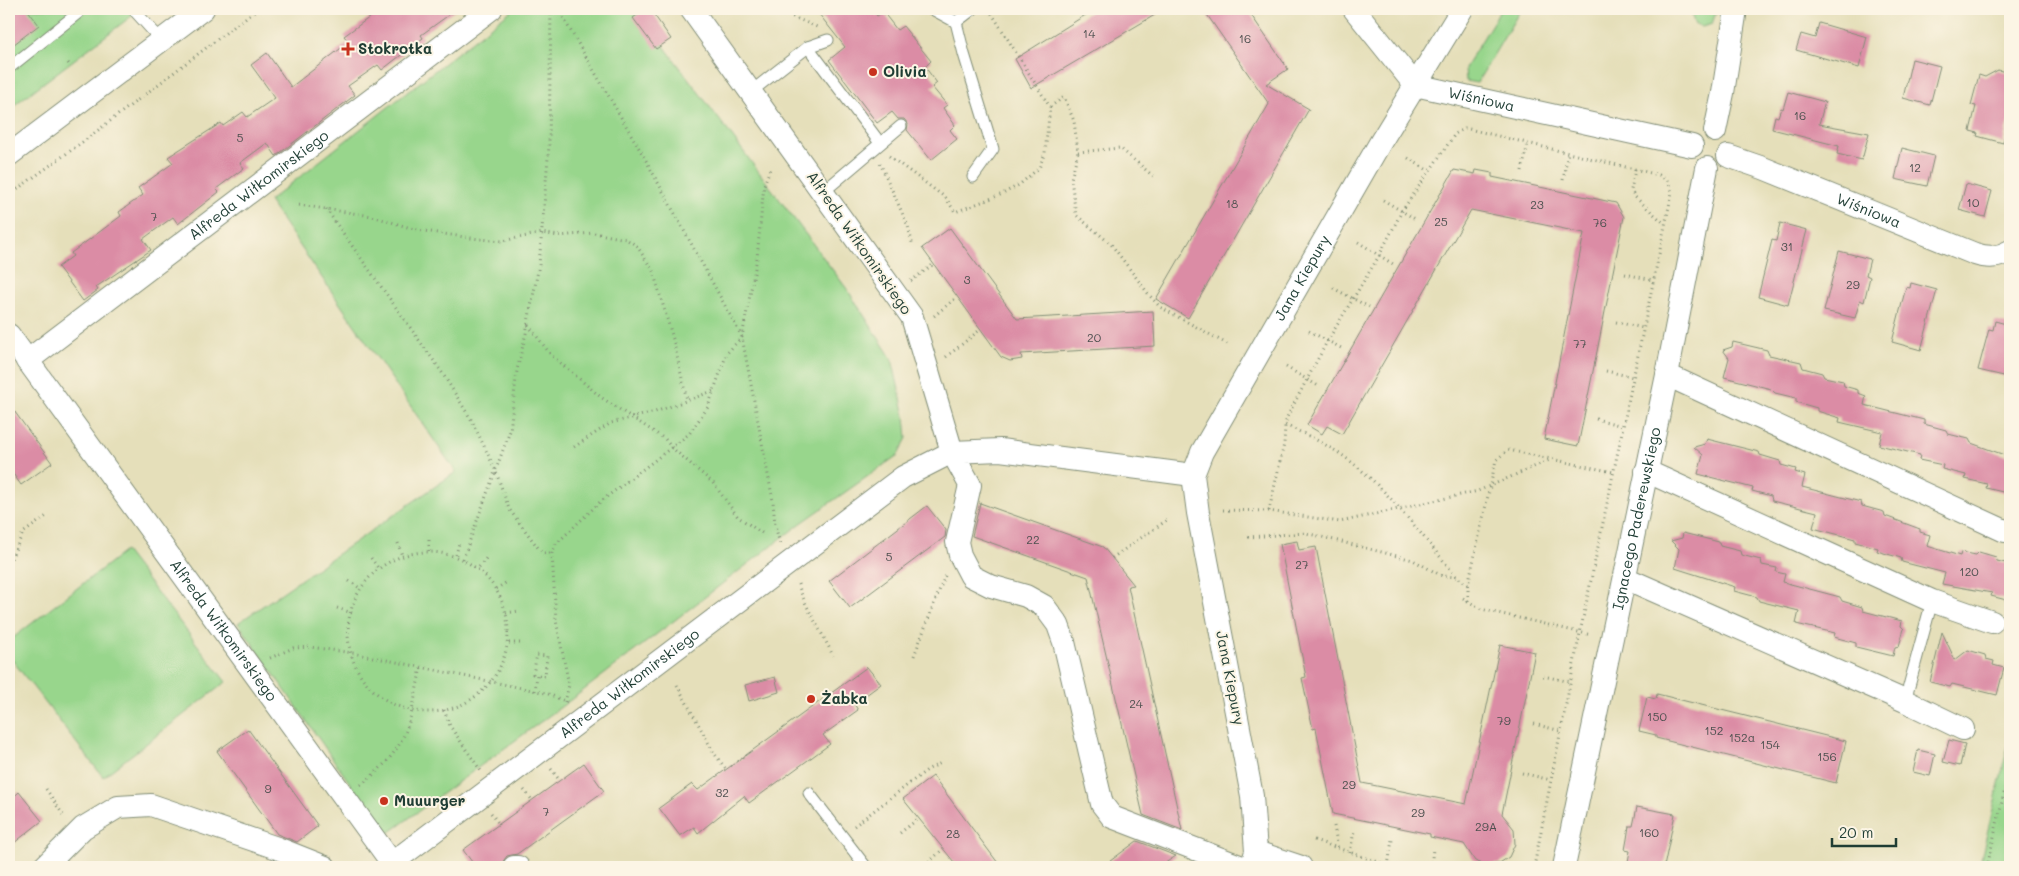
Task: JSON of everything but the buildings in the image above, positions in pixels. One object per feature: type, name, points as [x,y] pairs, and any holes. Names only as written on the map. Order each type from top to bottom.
[{"type":"street","points":[[9,155],[203,9]]},
{"type":"street","name":"Alfreda Wiłkomirskiego","points":[[27,361],[491,9]]},
{"type":"street","name":"Alfreda Wiłkomirskiego","points":[[9,335],[392,865],[903,477],[952,452],[912,317],[752,91],[691,9]]},
{"type":"street","points":[[1354,9],[1415,85]]},
{"type":"street","name":"Jana Kiepury","points":[[1250,862],[1252,796],[1198,513],[1193,475],[1211,436],[1415,85],[1462,9]]},
{"type":"street","points":[[1715,131],[1736,9]]},
{"type":"street","name":"Wiśniowa","points":[[1415,85],[1692,146]]},
{"type":"street","points":[[1715,131],[1726,138],[1729,143],[1728,156],[1720,166],[1707,168],[1694,158],[1692,146],[1700,133],[1715,131]]},
{"type":"street","name":"Wiśniowa","points":[[1728,156],[1763,168],[1975,254],[1994,257],[2010,251]]},
{"type":"street","name":"Ignacego Paderewskiego","points":[[1564,867],[1667,376],[1707,168]]},
{"type":"street","points":[[1667,376],[2005,531]]},
{"type":"street","points":[[1193,475],[1000,450],[952,452],[970,485],[958,542],[960,555],[971,576],[992,586],[1026,596],[1044,606],[1058,625],[1064,642],[1102,804],[1112,817],[1250,862],[1301,867]]},
{"type":"street","points":[[1646,471],[1932,601],[1992,622]]},
{"type":"street","points":[[1625,578],[1905,700],[1963,729]]},
{"type":"street","points":[[44,867],[83,828],[118,807],[151,805],[277,848],[324,867]]},
{"type":"lane","points":[[133,9],[161,40]]},
{"type":"lane","points":[[932,9],[956,22],[993,149],[973,177]]},
{"type":"lane","points":[[956,22],[973,9]]},
{"type":"lane","points":[[9,68],[78,12]]},
{"type":"lane","points":[[752,91],[808,47],[825,41]]},
{"type":"lane","points":[[808,47],[876,146]]},
{"type":"lane","points":[[823,192],[901,126]]},
{"type":"lane","points":[[1905,700],[1932,601]]},
{"type":"lane","points":[[809,793],[866,867]]},
{"type":"path","points":[[9,195],[84,141],[257,9]]},
{"type":"path","points":[[463,559],[510,430],[517,370],[528,325],[542,233],[549,146],[551,9]]},
{"type":"path","points":[[558,9],[643,155],[742,337],[773,500],[775,524],[781,546],[791,561],[804,603],[825,637],[833,656]]},
{"type":"path","points":[[774,9],[817,27],[825,41]]},
{"type":"path","points":[[988,9],[1050,107],[1064,97],[1074,121],[1078,152],[1071,180],[1076,215],[1111,244],[1160,306],[1227,344]]},
{"type":"path","points":[[68,63],[71,67]]},
{"type":"path","points":[[1269,511],[1284,444],[1287,416],[1328,340],[1379,256],[1402,211],[1455,134],[1465,128],[1659,175],[1668,181],[1672,192],[1580,633],[1534,867]]},
{"type":"path","points":[[1522,171],[1528,143]]},
{"type":"path","points":[[876,146],[908,226],[913,246]]},
{"type":"path","points":[[1078,152],[1120,148],[1153,176]]},
{"type":"path","points":[[1563,180],[1568,153]]},
{"type":"path","points":[[1408,158],[1429,171]]},
{"type":"path","points":[[565,702],[569,685],[556,620],[552,553],[556,544],[600,502],[689,434],[708,407],[727,353],[742,337],[757,258],[764,184],[771,166]]},
{"type":"path","points":[[1635,169],[1631,190],[1635,197],[1665,224]]},
{"type":"path","points":[[1383,200],[1417,220]]},
{"type":"path","points":[[299,205],[372,216],[417,230],[471,238],[502,241],[542,233],[558,236],[594,233],[626,239],[637,246],[653,271],[672,339],[686,400]]},
{"type":"path","points":[[325,208],[440,371],[472,420],[495,469],[509,509],[522,529],[542,553],[552,553]]},
{"type":"path","points":[[1358,242],[1393,264]]},
{"type":"path","points":[[895,294],[934,264]]},
{"type":"path","points":[[1625,274],[1653,280]]},
{"type":"path","points":[[1333,288],[1369,308]]},
{"type":"path","points":[[916,331],[957,297]]},
{"type":"path","points":[[1616,322],[1643,328]]},
{"type":"path","points":[[528,325],[551,355],[602,398],[665,439],[671,447],[713,483],[738,517],[765,535]]},
{"type":"path","points":[[928,371],[981,329]]},
{"type":"path","points":[[1309,331],[1343,349]]},
{"type":"path","points":[[1286,367],[1320,387]]},
{"type":"path","points":[[1606,371],[1633,377]]},
{"type":"path","points":[[574,446],[611,423],[655,412],[714,391]]},
{"type":"path","points":[[1596,420],[1623,426]]},
{"type":"path","points":[[1285,425],[1318,440],[1343,456],[1401,509],[1457,577],[1468,585]]},
{"type":"path","points":[[1468,601],[1468,585],[1492,485],[1496,460],[1508,450],[1614,472]]},
{"type":"path","points":[[1223,510],[1269,511],[1340,522],[1478,491],[1552,459]]},
{"type":"path","points":[[9,563],[23,533],[48,515]]},
{"type":"path","points":[[1112,558],[1167,520]]},
{"type":"path","points":[[1248,537],[1306,533],[1413,560],[1442,576],[1457,577]]},
{"type":"path","points":[[429,538],[429,551]]},
{"type":"path","points":[[914,656],[958,542]]},
{"type":"path","points":[[398,543],[402,556]]},
{"type":"path","points":[[456,555],[459,543]]},
{"type":"path","points":[[429,551],[456,555],[479,567],[496,589],[506,613],[509,643],[502,663],[491,681],[470,700],[444,710],[412,712],[391,703],[371,688],[356,666],[348,642],[352,613],[361,589],[378,568],[402,556],[429,551]]},
{"type":"path","points":[[479,567],[487,557]]},
{"type":"path","points":[[370,558],[378,568]]},
{"type":"path","points":[[349,581],[361,589]]},
{"type":"path","points":[[496,589],[507,582]]},
{"type":"path","points":[[1463,598],[1481,609],[1612,640]]},
{"type":"path","points":[[337,608],[352,613]]},
{"type":"path","points":[[506,613],[519,611]]},
{"type":"path","points":[[509,643],[521,643]]},
{"type":"path","points":[[252,670],[277,654],[293,648],[310,647],[352,652],[551,694],[570,704],[582,719]]},
{"type":"path","points":[[537,655],[547,656],[545,676],[537,676],[533,674],[537,655]]},
{"type":"path","points":[[344,798],[378,772],[394,754],[408,730],[421,666]]},
{"type":"path","points":[[535,690],[537,676]]},
{"type":"path","points":[[1543,676],[1571,682]]},
{"type":"path","points":[[677,685],[714,753],[726,769]]},
{"type":"path","points":[[444,710],[450,726],[484,776]]},
{"type":"path","points":[[1534,724],[1561,731]]},
{"type":"path","points":[[851,827],[927,770],[943,762]]},
{"type":"path","points":[[1987,867],[2009,780],[2010,767]]},
{"type":"path","points":[[1522,773],[1551,780]]},
{"type":"path","points":[[46,789],[62,811],[74,837]]},
{"type":"path","points":[[900,833],[918,818]]},
{"type":"path","points":[[1334,826],[1338,849]]},
{"type":"path","points":[[1350,853],[1354,831]]},
{"type":"path","points":[[1314,840],[1393,867]]},
{"type":"path","points":[[1388,866],[1392,840]]},
{"type":"path","points":[[924,866],[943,849]]},
{"type":"path","points":[[1431,867],[1433,849]]},
{"type":"green space","points":[[9,9],[141,9],[9,109]]},
{"type":"green space","points":[[513,9],[636,9],[847,289],[892,359],[905,416],[907,438],[898,455],[800,524],[580,693],[386,835],[238,623],[456,472],[269,201]]},
{"type":"green space","points":[[1501,9],[1521,9],[1477,83],[1466,81],[1465,68]]},
{"type":"green space","points":[[1701,9],[1717,9],[1712,24],[1702,27],[1694,23],[1691,12],[1700,14]]},
{"type":"green space","points":[[125,551],[226,682],[103,777],[9,656],[9,641]]},
{"type":"green space","points":[[2010,738],[2010,867],[1979,867]]},
{"type":"place","name":"Stokrotka","points":[[348,49]]},
{"type":"place","name":"Olivia","points":[[873,72]]},
{"type":"place","name":"Żabka","points":[[811,699]]},
{"type":"place","name":"Muuurger","points":[[384,801]]}]
